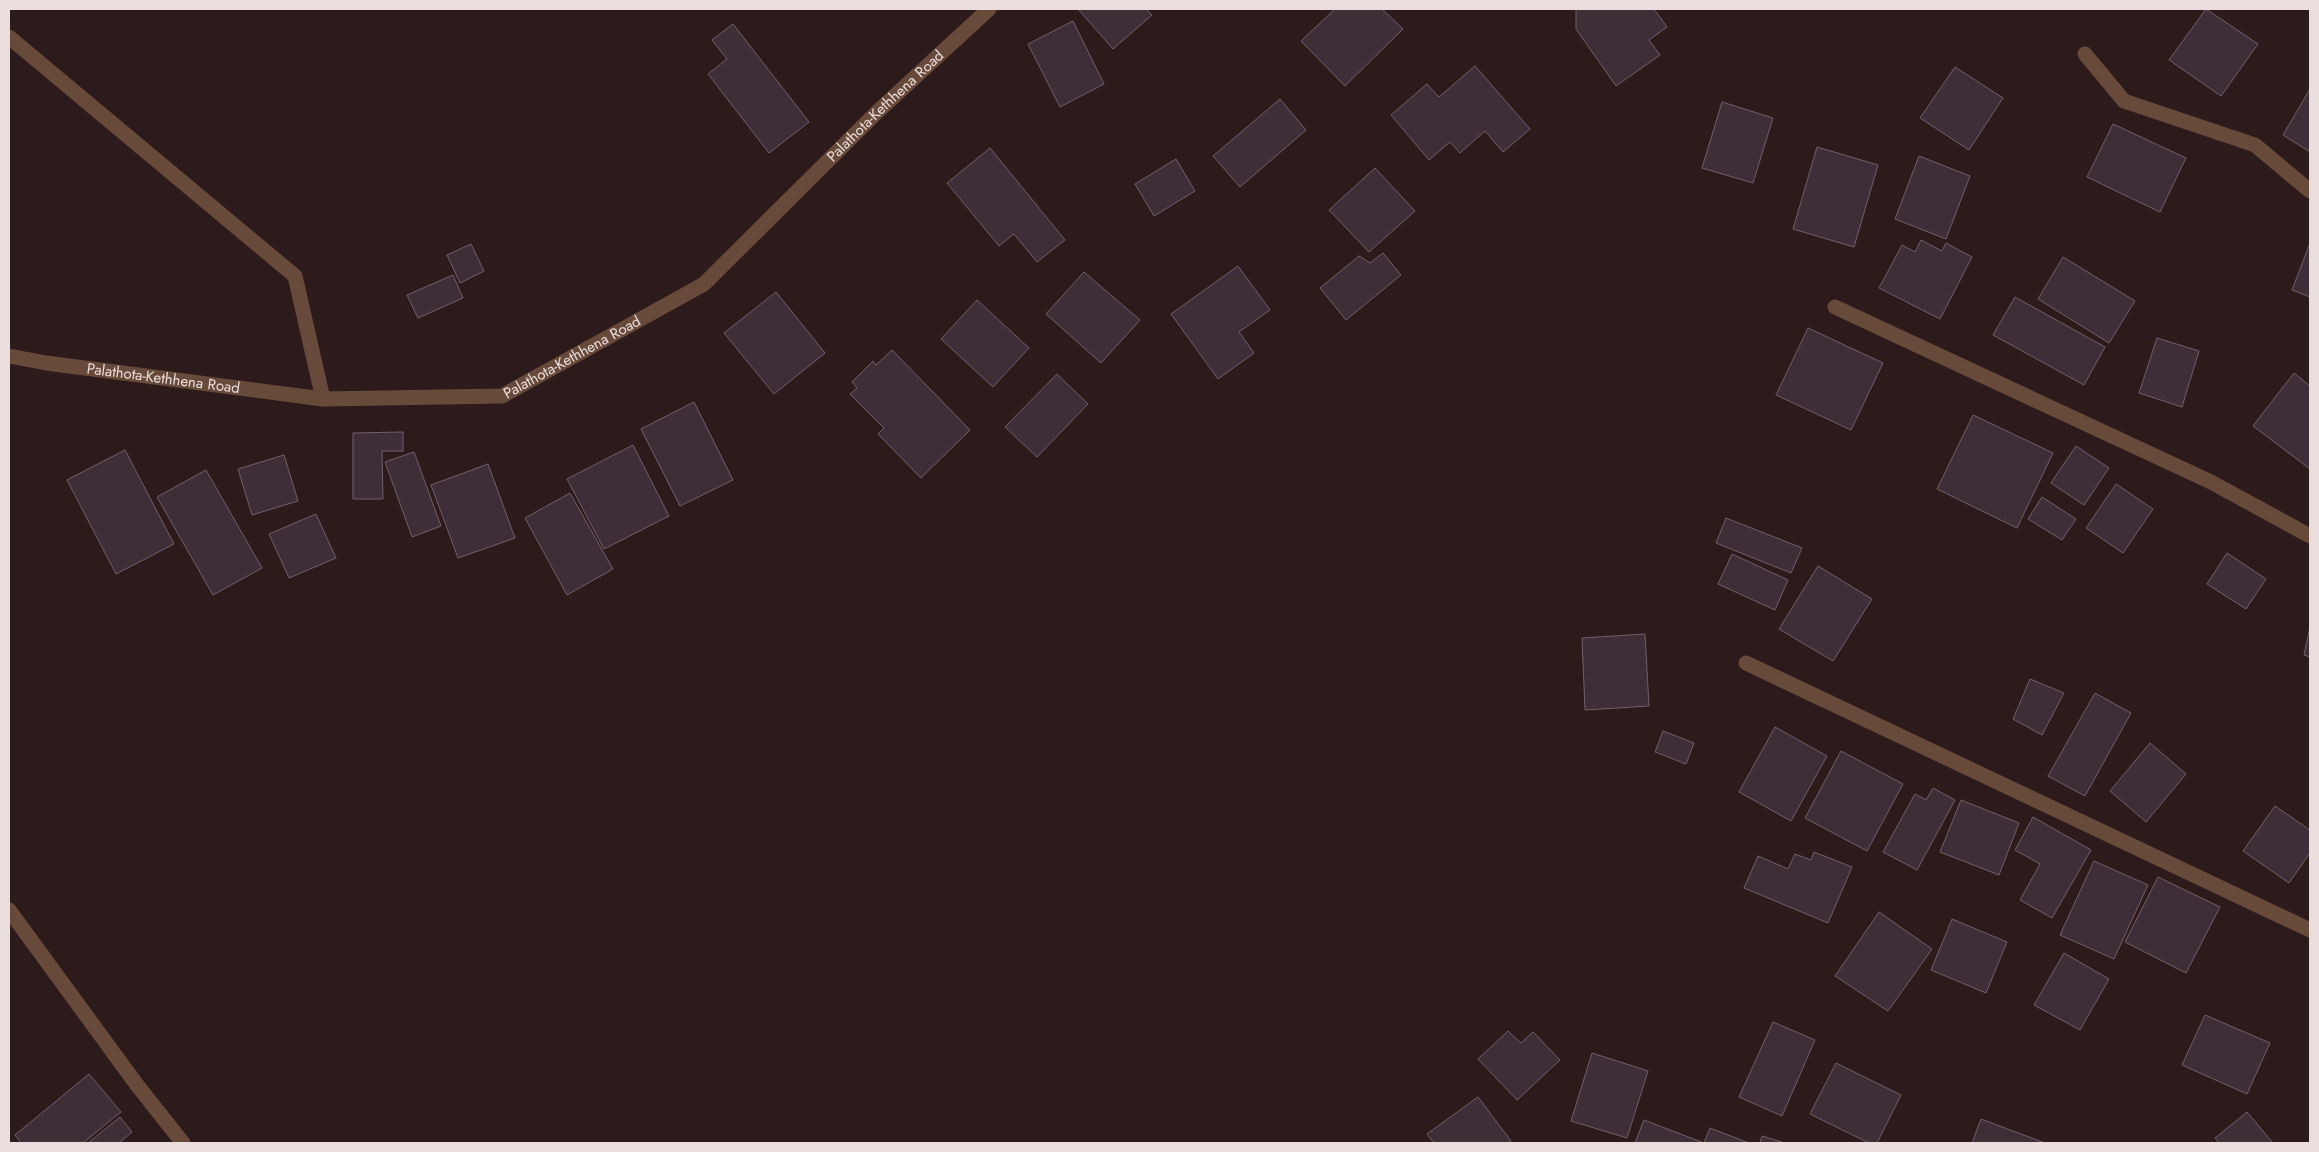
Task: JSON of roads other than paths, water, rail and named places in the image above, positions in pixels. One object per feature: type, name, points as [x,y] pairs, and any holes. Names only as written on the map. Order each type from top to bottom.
[{"type":"street","name":"Palathota-Kethhena Road","points":[[9,356],[46,363],[322,399],[502,396],[704,284],[876,113],[989,9]]},
{"type":"street","points":[[9,37],[295,276],[322,399]]},
{"type":"street","points":[[2085,54],[2124,101],[2255,145],[2310,191]]},
{"type":"street","points":[[1835,307],[2210,482],[2310,536]]},
{"type":"street","points":[[1746,663],[2310,930]]},
{"type":"street","points":[[9,910],[137,1085],[183,1143]]}]
